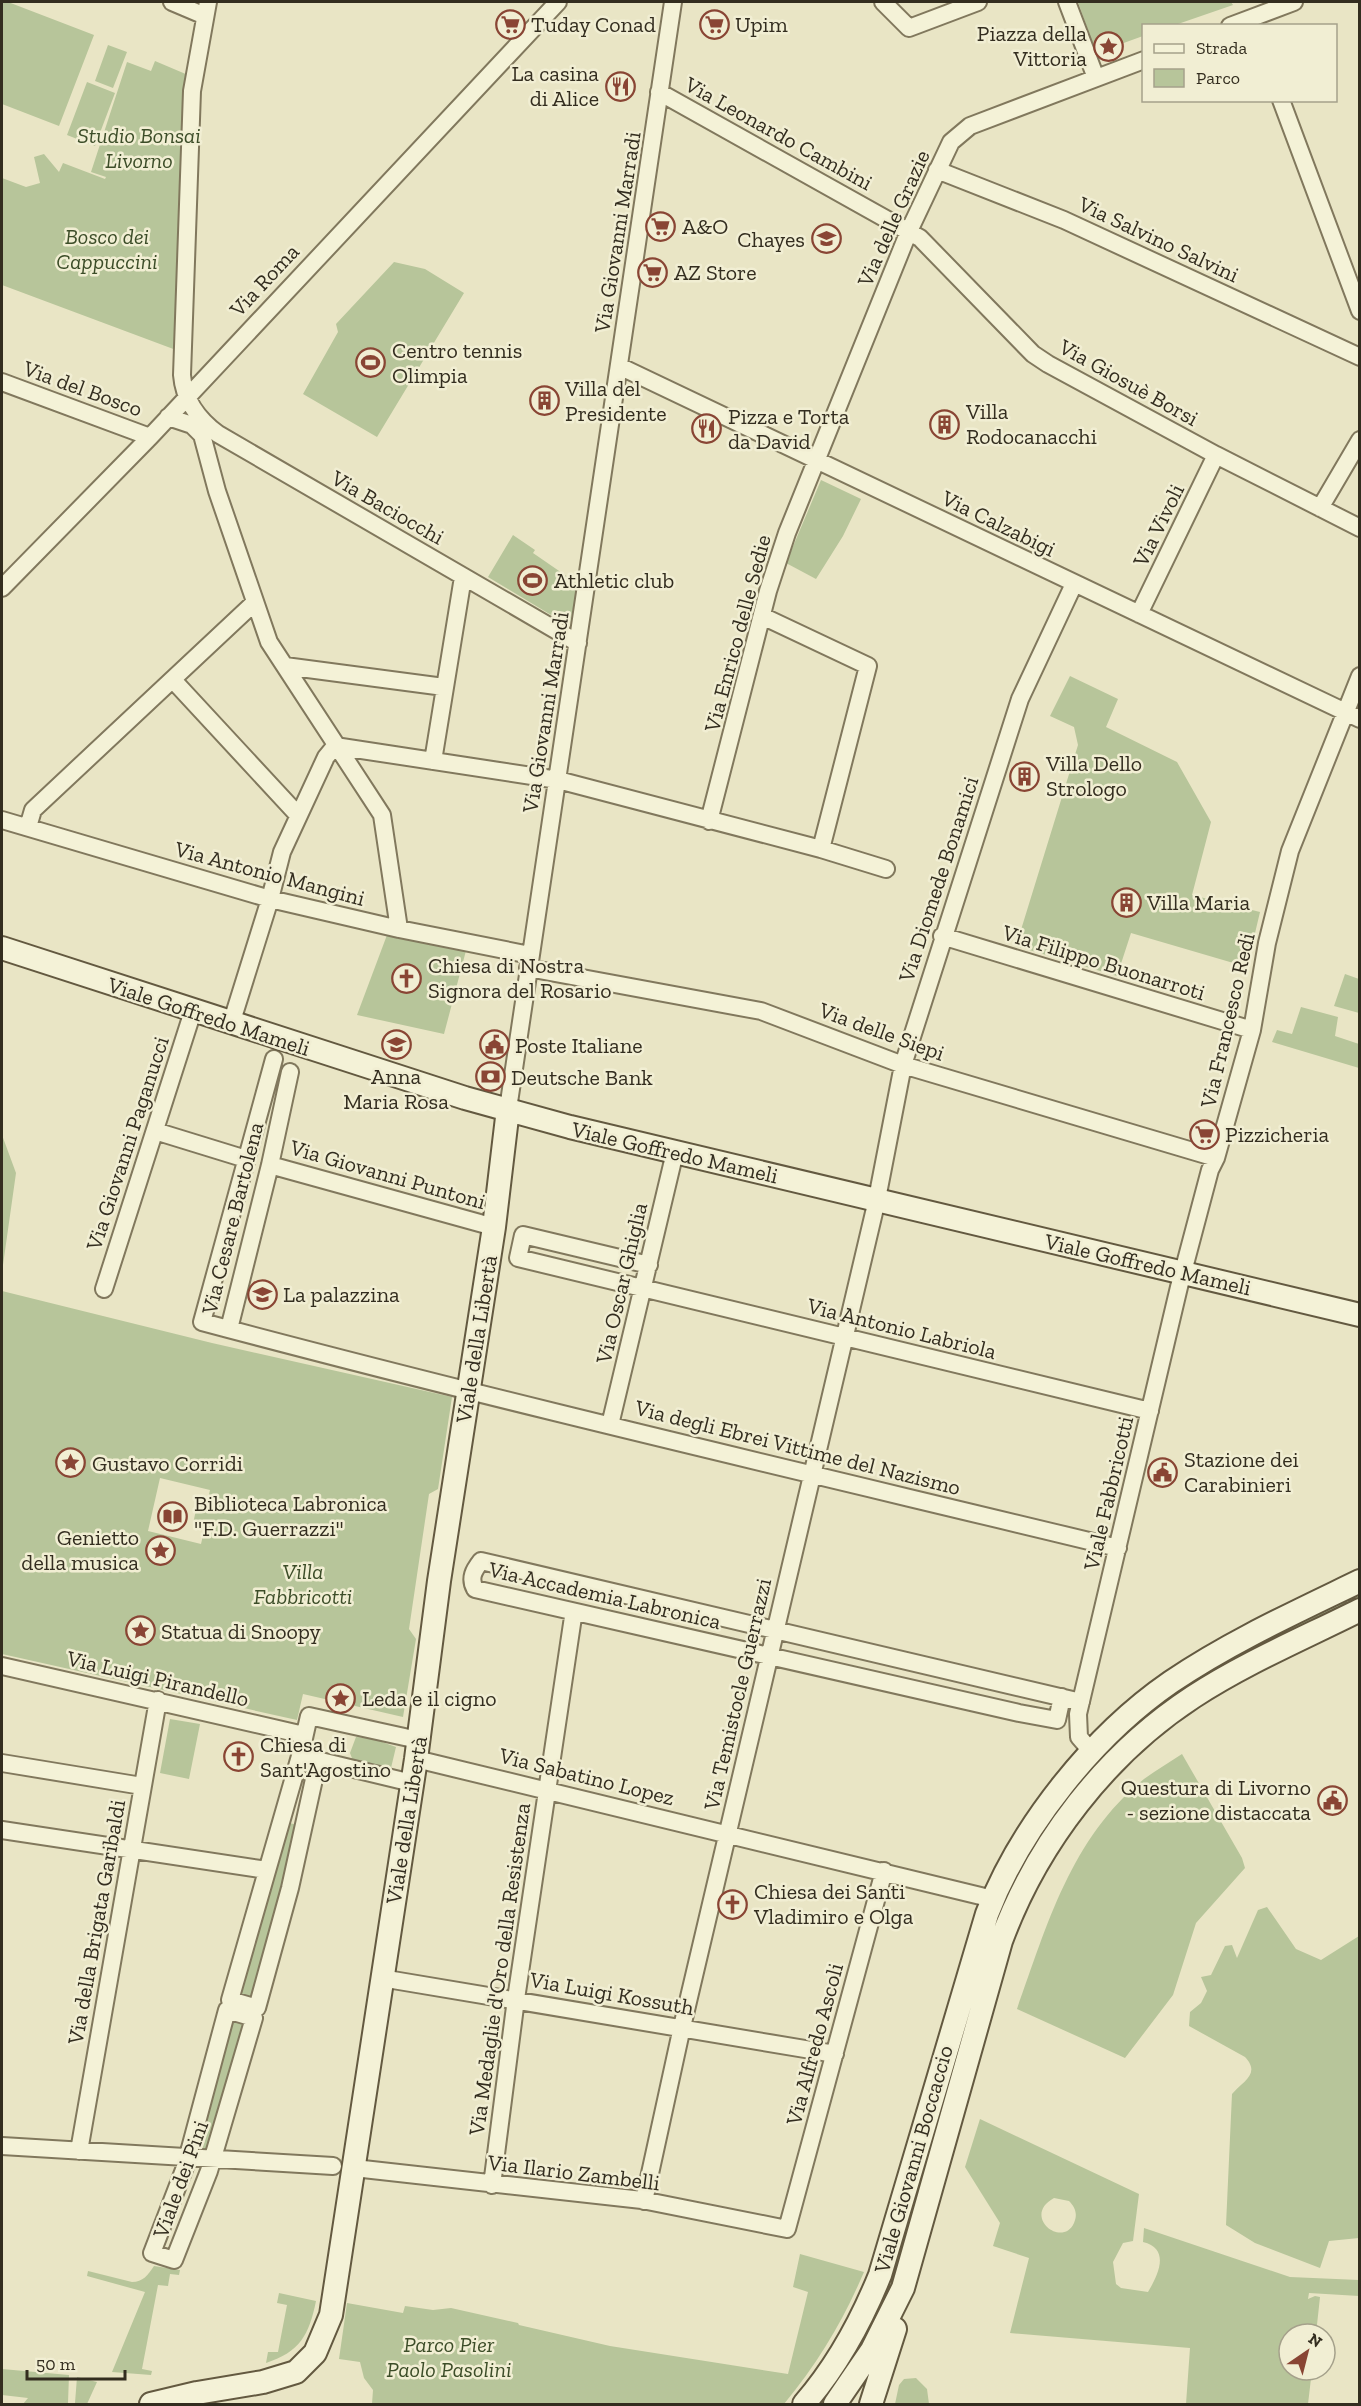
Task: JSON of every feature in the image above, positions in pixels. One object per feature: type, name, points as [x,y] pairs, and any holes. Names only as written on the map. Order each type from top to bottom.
[{"type":"street","points":[[172,2],[207,9],[192,91],[183,364],[183,381],[187,397]]},
{"type":"street","name":"Via Roma","points":[[2,588],[150,437],[211,369],[558,2]]},
{"type":"street","name":"Via Giovanni Marradi","points":[[508,1109],[673,2]]},
{"type":"street","points":[[883,2],[909,28],[978,2]]},
{"type":"street","points":[[1067,2],[1096,78],[1142,60]]},
{"type":"street","points":[[1252,22],[1294,2]]},
{"type":"street","name":"Via delle Grazie","points":[[817,461],[909,231],[951,142],[970,126],[1096,78]]},
{"type":"street","name":"Via Leonardo Cambini","points":[[659,92],[909,231]]},
{"type":"street","points":[[1282,102],[1359,311]]},
{"type":"street","name":"Via Salvino Salvini","points":[[937,170],[1074,224],[1359,357]]},
{"type":"street","name":"Via Giosuè Borsi","points":[[909,231],[920,238],[1033,354],[1216,455],[1359,528]]},
{"type":"street","points":[[183,364],[196,370],[211,369]]},
{"type":"street","name":"Via Calzabigi","points":[[619,366],[1352,716]]},
{"type":"street","name":"Via del Bosco","points":[[2,382],[150,437]]},
{"type":"street","name":"Via Baciocchi","points":[[187,397],[196,415],[218,434],[578,643]]},
{"type":"street","points":[[168,417],[195,426],[202,435],[217,491],[269,642],[335,746],[382,814],[399,929]]},
{"type":"street","points":[[206,450],[218,434]]},
{"type":"street","points":[[1320,508],[1359,440]]},
{"type":"street","name":"Via Vivoli","points":[[1139,614],[1216,455]]},
{"type":"street","name":"Via Enrico delle Sedie","points":[[710,821],[762,616],[784,543],[817,461]]},
{"type":"street","points":[[433,761],[463,577]]},
{"type":"street","name":"Via Diomede Bonamici","points":[[876,1199],[903,1065],[942,936],[1022,692],[1074,584]]},
{"type":"street","points":[[28,827],[33,810],[255,602]]},
{"type":"street","points":[[762,616],[868,666],[820,849]]},
{"type":"street","points":[[285,666],[444,687]]},
{"type":"street","name":"Via Francesco Redi","points":[[1184,1272],[1210,1170],[1216,1158],[1252,1030],[1268,943],[1290,851],[1352,716],[1359,676]]},
{"type":"street","points":[[173,680],[298,815]]},
{"type":"street","points":[[335,746],[558,780],[820,849],[886,869]]},
{"type":"street","points":[[231,1024],[270,899],[282,852],[326,757],[335,746]]},
{"type":"street","name":"Via Antonio Mangini","points":[[2,820],[270,899],[529,961]]},
{"type":"street","name":"Via Filippo Buonarroti","points":[[942,936],[1252,1030]]},
{"type":"street","name":"Viale Goffredo Mameli","points":[[2,948],[465,1098],[570,1127],[1359,1315]]},
{"type":"street","name":"Via delle Siepi","points":[[529,961],[748,1007],[903,1065],[1216,1158]]},
{"type":"street","name":"Via Giovanni Paganucci","points":[[104,1289],[193,1011]]},
{"type":"street","name":"Via Cesare Bartolena","points":[[274,1059],[202,1322],[229,1329],[270,1165],[290,1072]]},
{"type":"street","name":"Viale della Libertà","points":[[151,2404],[274,2379],[296,2372],[311,2359],[325,2333],[333,2307],[344,2167],[381,1978],[412,1783],[494,1227],[508,1109]]},
{"type":"street","points":[[155,1131],[246,1159]]},
{"type":"street","name":"Via Oscar Ghiglia","points":[[610,1425],[675,1152]]},
{"type":"street","name":"Via Giovanni Puntoni","points":[[270,1165],[494,1227]]},
{"type":"street","name":"Via Temistocle Guerrazzi","points":[[644,2201],[682,2027],[876,1199]]},
{"type":"street","name":"Via Antonio Labriola","points":[[649,1265],[523,1235],[518,1258],[1150,1411]]},
{"type":"street","name":"Viale Fabbricotti","points":[[1077,1724],[1184,1272]]},
{"type":"street","name":"Via degli Ebrei Vittime del Nazismo","points":[[229,1329],[468,1392],[1118,1548]]},
{"type":"street","name":"Via Accademia Labronica","points":[[1077,1724],[475,1590],[473,1575],[481,1561],[1081,1701]]},
{"type":"street","name":"Viale Giovanni Boccaccio","points":[[804,2404],[820,2385],[848,2342],[880,2275],[968,1975],[993,1899],[1039,1818],[1092,1752],[1144,1702],[1228,1648],[1359,1581]]},
{"type":"street","name":"Viale Giovanni Boccaccio","points":[[835,2404],[872,2350],[900,2294],[1001,1941],[1015,1907],[1049,1844],[1084,1796],[1109,1768],[1150,1729],[1196,1695],[1251,1664],[1359,1610]]},
{"type":"street","name":"Via Medaglie d'Oro della Resistenza","points":[[492,2185],[516,1999],[573,1617]]},
{"type":"street","name":"Via Luigi Pirandello","points":[[2,1666],[304,1735]]},
{"type":"street","points":[[1057,1720],[1062,1697]]},
{"type":"street","name":"Via della Brigata Garibaldi","points":[[79,2151],[158,1700]]},
{"type":"street","name":"Via Sabatino Lopez","points":[[304,1735],[309,1716],[547,1789],[993,1899]]},
{"type":"street","points":[[1077,1724],[1080,1740],[1109,1768]]},
{"type":"street","name":"Viale dei Pini","points":[[304,1735],[178,2190],[152,2253],[174,2260],[199,2201],[213,2159],[256,2013],[290,1888],[318,1761]]},
{"type":"street","points":[[300,1756],[412,1783]]},
{"type":"street","points":[[2,1763],[142,1786]]},
{"type":"street","points":[[2,1830],[267,1870]]},
{"type":"street","name":"Via Alfredo Ascoli","points":[[787,2229],[884,1871]]},
{"type":"street","points":[[993,1899],[1015,1907]]},
{"type":"street","name":"Via Luigi Kossuth","points":[[381,1978],[836,2054]]},
{"type":"street","points":[[229,2005],[256,2013]]},
{"type":"street","name":"Via Ilario Zambelli","points":[[2,2146],[344,2167],[644,2201],[787,2229]]},
{"type":"street","name":"Viale Giovanni Boccaccio","points":[[872,2404],[898,2318],[900,2294]]},
{"type":"green space","points":[[2,2],[8,2],[94,35],[59,126],[2,104]]},
{"type":"green space","points":[[1078,2],[1231,2],[1233,5],[1178,24],[1142,24],[1142,36],[1096,53]]},
{"type":"green space","points":[[108,45],[127,52],[113,88],[95,81]]},
{"type":"green space","points":[[155,61],[188,75],[176,350],[2,285],[2,178],[26,187],[40,183],[34,157],[44,154],[59,172],[63,163],[105,179],[106,177],[91,172],[127,62],[151,71]]},
{"type":"green space","points":[[87,82],[115,93],[95,146],[67,135]]},
{"type":"green space","name":"Centro tennis Olimpia","points":[[394,262],[425,269],[464,293],[377,437],[303,394],[338,332],[336,324]]},
{"type":"green space","points":[[821,480],[861,499],[843,536],[816,579],[786,563]]},
{"type":"green space","name":"Athletic club","points":[[513,535],[535,550],[533,553],[578,584],[570,623],[566,624],[488,577]]},
{"type":"green space","points":[[1070,676],[1118,699],[1106,727],[1177,762],[1211,822],[1192,895],[1260,912],[1247,967],[1131,933],[1117,976],[1016,946],[1078,745],[1074,727],[1050,716]]},
{"type":"green space","points":[[390,927],[468,943],[444,1034],[357,1015]]},
{"type":"green space","points":[[1345,974],[1359,979],[1359,1013],[1334,1006]]},
{"type":"green space","points":[[1301,1007],[1338,1017],[1335,1036],[1359,1044],[1359,1068],[1272,1042],[1277,1030],[1292,1034]]},
{"type":"green space","points":[[2,1135],[16,1173],[2,1272]]},
{"type":"green space","name":"Villa Fabbricotti","points":[[2,1291],[212,1343],[452,1397],[438,1489],[429,1494],[409,1629],[416,1639],[403,1717],[303,1694],[297,1720],[2,1654]],"holes":[[[160,1478],[210,1490],[206,1507],[197,1505],[193,1524],[205,1527],[201,1544],[148,1531]]]},
{"type":"green space","points":[[1359,1589],[1359,1600],[1126,1738],[1121,1735],[1170,1688]]},
{"type":"green space","points":[[170,1719],[200,1724],[189,1779],[160,1773]]},
{"type":"green space","points":[[356,1737],[371,1738],[396,1747],[391,1768],[385,1769],[353,1761],[350,1753]]},
{"type":"green space","points":[[1182,1754],[1242,1858],[1245,1868],[1196,1923],[1173,1995],[1125,2058],[1017,2009],[1064,1885],[1098,1828],[1119,1802],[1144,1779]]},
{"type":"green space","points":[[285,1822],[302,1826],[256,2002],[236,1999]]},
{"type":"green space","points":[[1267,1907],[1296,1949],[1321,1960],[1359,1936],[1359,2238],[1329,2241],[1320,2268],[1255,2243],[1226,2225],[1232,2094],[1249,2077],[1251,2068],[1245,2057],[1189,2026],[1190,2012],[1201,2003],[1207,1991],[1201,1977],[1211,1975],[1225,1946],[1232,1945],[1237,1958],[1258,1910]]},
{"type":"green space","points":[[229,2016],[249,2020],[212,2152],[192,2151]]},
{"type":"green space","points":[[980,2119],[1139,2194],[1133,2241],[1123,2243],[1113,2262],[1116,2284],[1121,2288],[1148,2292],[1158,2271],[1160,2256],[1152,2245],[1143,2242],[1144,2228],[1290,2277],[1359,2280],[1359,2296],[1309,2293],[1308,2299],[1315,2296],[1320,2297],[1317,2322],[1277,2322],[1277,2382],[1311,2382],[1308,2404],[1186,2404],[1190,2348],[1010,2333],[1029,2258],[993,2246],[1000,2223],[965,2167]],"holes":[[[1054,2198],[1069,2201],[1076,2214],[1074,2223],[1068,2230],[1061,2233],[1047,2227],[1043,2221],[1042,2213],[1045,2205]]]},
{"type":"green space","name":"Parco Pier Paolo Pasolini","points":[[800,2254],[864,2272],[829,2341],[784,2404],[372,2404],[373,2390],[364,2378],[360,2362],[339,2359],[347,2303],[403,2313],[405,2306],[433,2310],[451,2308],[610,2346],[788,2374],[808,2292],[793,2287]]},
{"type":"green space","points":[[154,2266],[180,2270],[179,2275],[170,2274],[168,2286],[158,2285],[142,2369],[152,2371],[151,2375],[112,2372],[145,2292],[87,2276],[88,2271],[132,2282],[145,2277]]},
{"type":"green space","points":[[279,2293],[316,2301],[310,2323],[301,2341],[295,2348],[278,2359],[266,2363],[268,2352],[278,2352],[287,2305],[277,2303]]},
{"type":"green space","points":[[2,2369],[69,2375],[68,2403],[23,2404],[28,2398],[2,2395]]},
{"type":"green space","points":[[77,2377],[97,2382],[87,2404],[75,2403]]},
{"type":"green space","points":[[916,2378],[927,2389],[929,2404],[895,2404],[899,2385],[904,2379]]},
{"type":"place","name":"Tuday Conad","points":[[510,24]]},
{"type":"place","name":"Upim","points":[[714,24]]},
{"type":"place","name":"Piazza della Vittoria","points":[[1108,46]]},
{"type":"place","name":"La casina di Alice","points":[[620,86]]},
{"type":"place","name":"A&O","points":[[661,226]]},
{"type":"place","name":"Chayes","points":[[826,239]]},
{"type":"place","name":"AZ Store","points":[[653,272]]},
{"type":"place","name":"Centro tennis Olimpia","points":[[371,363]]},
{"type":"place","name":"Villa del Presidente","points":[[544,401]]},
{"type":"place","name":"Villa Rodocanacchi","points":[[945,424]]},
{"type":"place","name":"Pizza e Torta da David","points":[[707,429]]},
{"type":"place","name":"Athletic club","points":[[533,580]]},
{"type":"place","name":"Villa Dello Strologo","points":[[1025,776]]},
{"type":"place","name":"Villa Maria","points":[[1126,902]]},
{"type":"place","name":"Chiesa di Nostra Signora del Rosario","points":[[407,978]]},
{"type":"place","name":"Anna Maria Rosa","points":[[396,1044]]},
{"type":"place","name":"Poste Italiane","points":[[494,1045]]},
{"type":"place","name":"Deutsche Bank","points":[[490,1077]]},
{"type":"place","name":"Pizzicheria","points":[[1204,1134]]},
{"type":"place","name":"La palazzina","points":[[262,1294]]},
{"type":"place","name":"Gustavo Corridi","points":[[71,1463]]},
{"type":"place","name":"Stazione dei Carabinieri","points":[[1163,1472]]},
{"type":"place","name":"Biblioteca Labronica \"F.D. Guerrazzi\"","points":[[173,1516]]},
{"type":"place","name":"Genietto della musica","points":[[160,1550]]},
{"type":"place","name":"Statua di Snoopy","points":[[140,1631]]},
{"type":"place","name":"Leda e il cigno","points":[[341,1698]]},
{"type":"place","name":"Chiesa di Sant'Agostino","points":[[239,1757]]},
{"type":"place","name":"Questura di Livorno - sezione distaccata","points":[[1332,1800]]},
{"type":"place","name":"Chiesa dei Santi Vladimiro e Olga","points":[[733,1904]]},
{"type":"park label","name":"Studio Bonsai Livorno","points":[[139,148]]},
{"type":"park label","name":"Bosco dei Cappuccini","points":[[107,248]]}]
